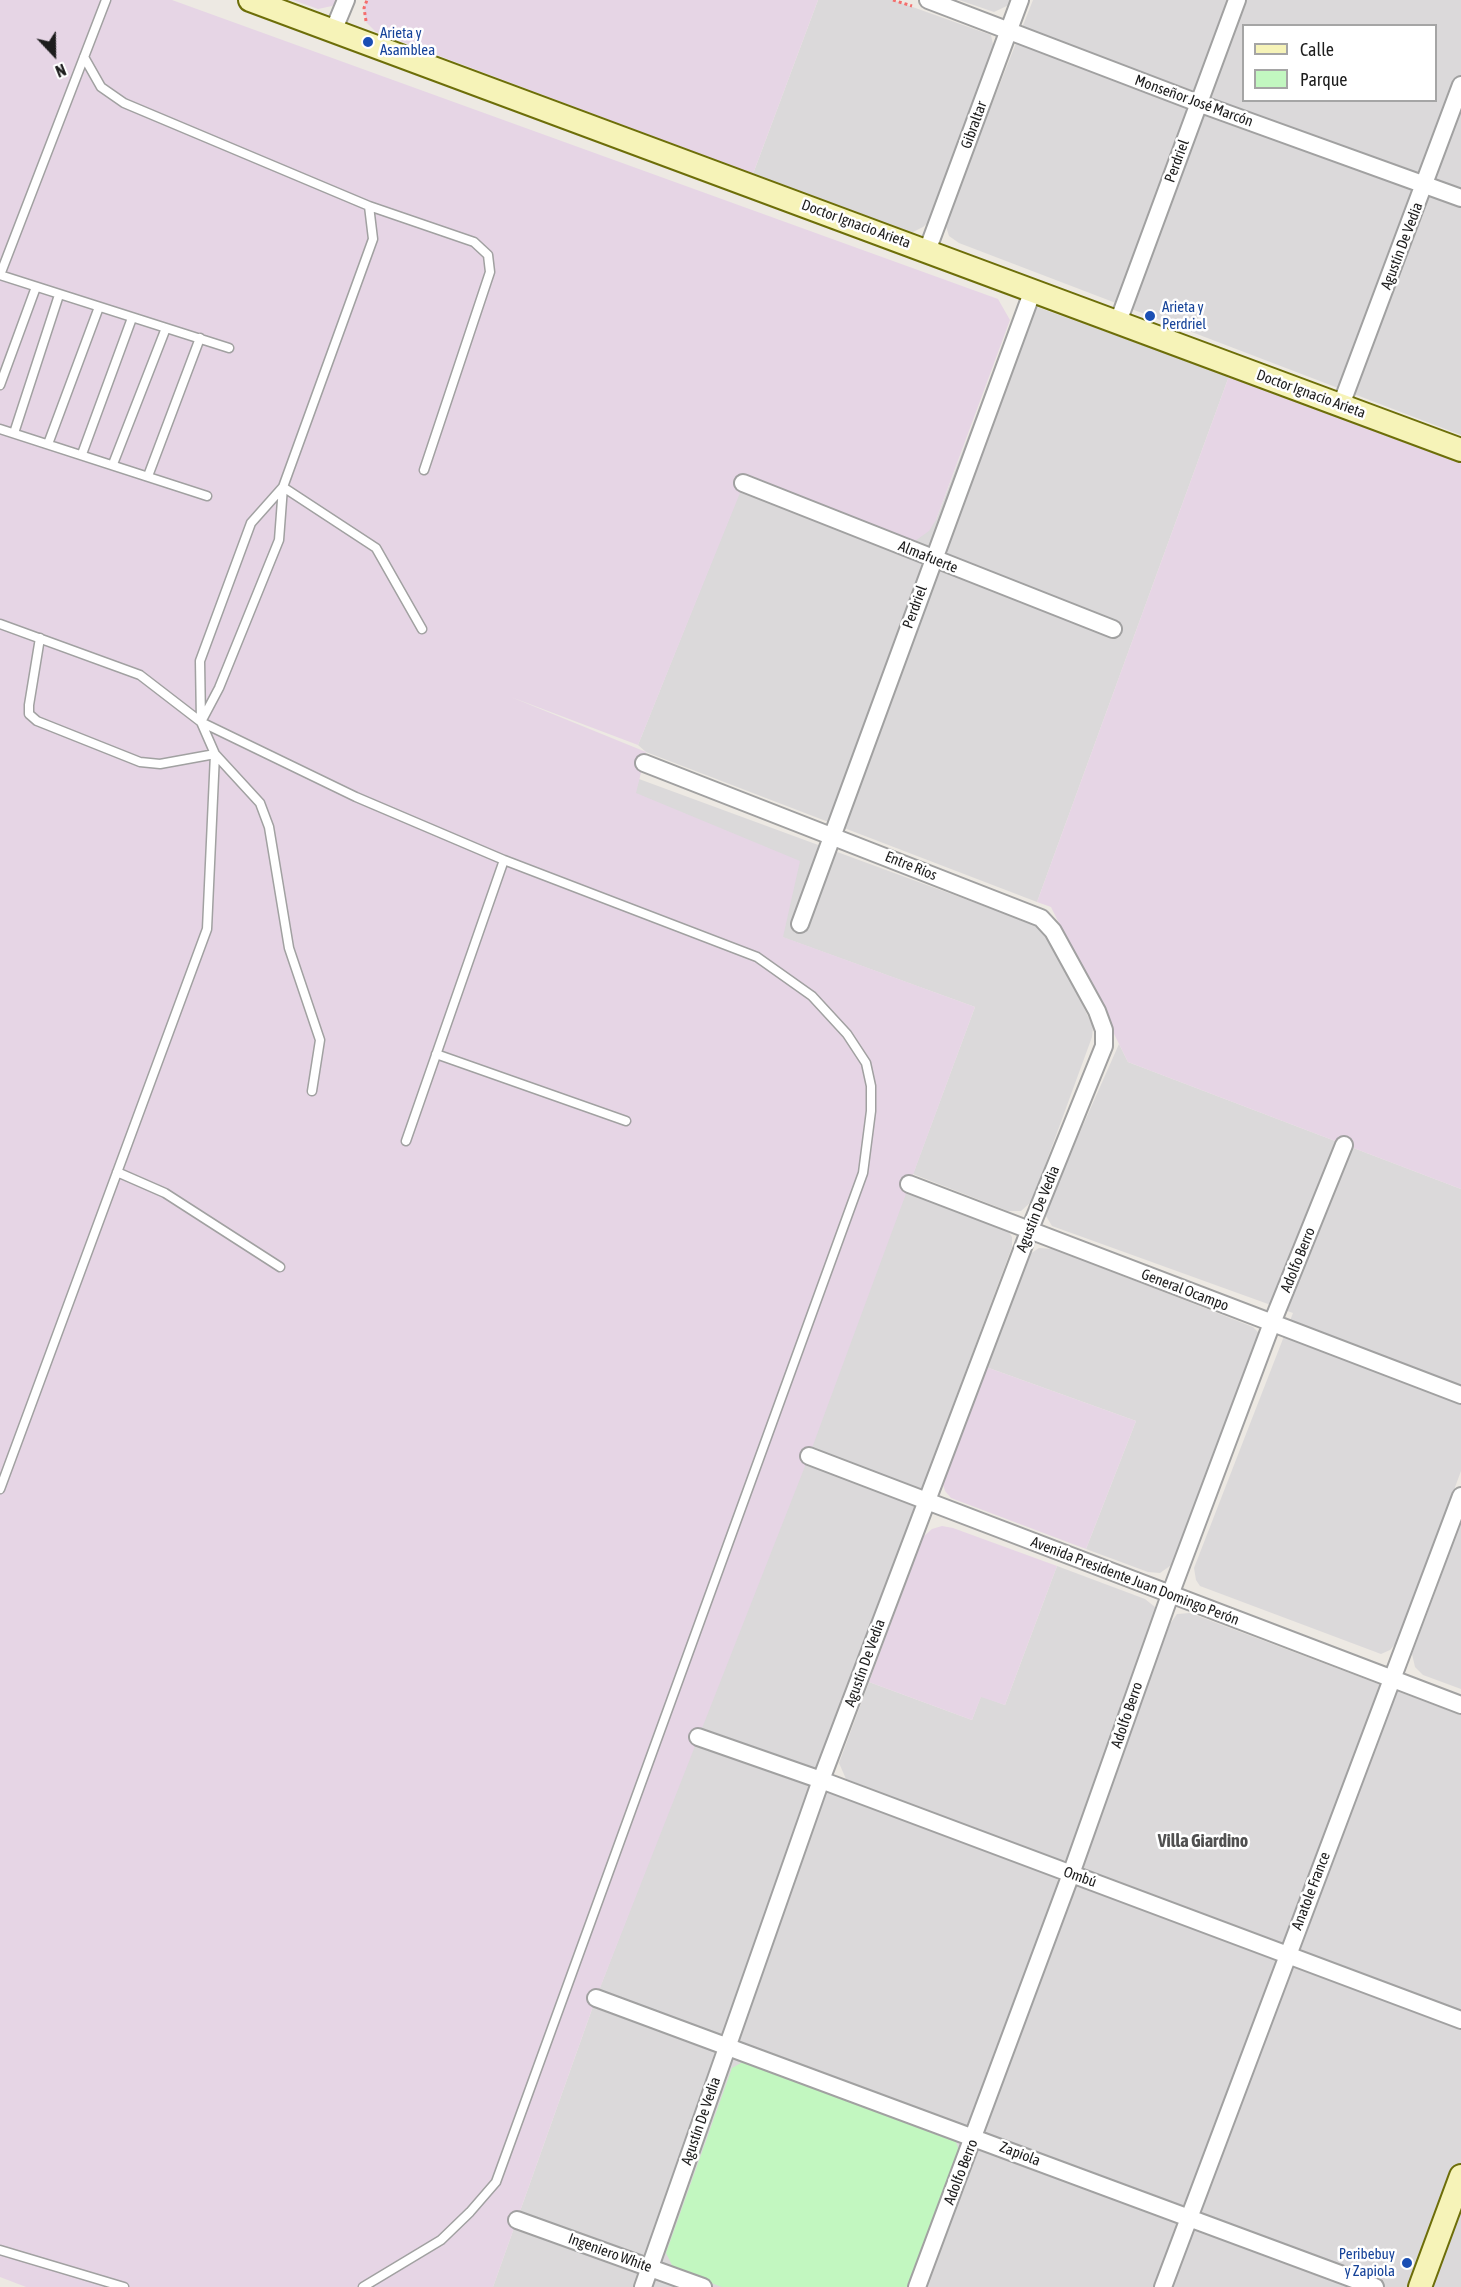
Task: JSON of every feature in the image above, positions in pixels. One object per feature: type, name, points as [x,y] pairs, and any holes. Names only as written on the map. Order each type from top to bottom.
[{"type":"street","name":"Doctor Ignacio Arieta","points":[[250,0],[334,29],[1461,450]]},
{"type":"street","points":[[334,29],[346,0]]},
{"type":"street","name":"Gibraltar","points":[[927,251],[1020,0]]},
{"type":"street","name":"Perdriel","points":[[1118,322],[1237,0]]},
{"type":"street","name":"Monseñor José Marcón","points":[[921,3],[1009,32],[1461,198]]},
{"type":"street","name":"Agustín De Vedia","points":[[1341,405],[1426,185],[1461,85]]},
{"type":"street","name":"Perdriel","points":[[800,924],[1033,290]]},
{"type":"street","name":"Almafuerte","points":[[744,483],[933,560],[1113,629]]},
{"type":"street","name":"Entre Ríos","points":[[644,763],[832,834],[1041,918],[1053,931],[1097,1011],[1104,1030],[1104,1046]]},
{"type":"street","name":"Agustín De Vedia","points":[[643,2287],[821,1780],[1029,1229],[1104,1046]]},
{"type":"street","name":"Adolfo Berro","points":[[917,2287],[1071,1874],[1170,1595],[1272,1323],[1344,1145]]},
{"type":"street","name":"General Ocampo","points":[[909,1184],[1461,1395]]},
{"type":"street","name":"Avenida Presidente Juan Domingo Perón","points":[[809,1456],[1392,1681],[1461,1705]]},
{"type":"street","name":"Anatole France","points":[[1163,2287],[1461,1496]]},
{"type":"street","name":"Ombú","points":[[698,1737],[821,1780],[1461,2020]]},
{"type":"street","name":"Zapiola","points":[[596,1998],[1375,2287]]},
{"type":"street","points":[[1420,2287],[1461,2176]]},
{"type":"street","name":"Ingeniero White","points":[[517,2220],[703,2287]]},
{"type":"lane","points":[[106,0],[0,275],[230,348]]},
{"type":"lane","points":[[84,57],[101,87],[124,103],[369,206],[474,242],[488,255],[490,272],[424,470]]},
{"type":"lane","points":[[201,722],[219,688],[279,540],[283,487],[374,239],[369,206]]},
{"type":"lane","points":[[0,385],[36,287]]},
{"type":"lane","points":[[14,433],[59,295]]},
{"type":"lane","points":[[48,444],[99,307]]},
{"type":"lane","points":[[82,454],[132,318]]},
{"type":"lane","points":[[113,464],[166,328]]},
{"type":"lane","points":[[148,476],[200,339]]},
{"type":"lane","points":[[0,429],[207,496]]},
{"type":"lane","points":[[283,487],[376,548],[422,629]]},
{"type":"lane","points":[[283,487],[251,524],[200,661],[201,722],[215,754],[260,803],[269,827],[289,948],[320,1040],[312,1091]]},
{"type":"lane","points":[[0,624],[140,675],[201,722],[356,797],[504,860],[757,957],[812,996],[847,1034],[866,1063],[871,1086],[871,1111],[863,1173],[495,2182],[470,2212],[441,2240],[363,2287]]},
{"type":"lane","points":[[40,638],[28,705],[29,714],[37,721],[140,762],[160,764],[215,754]]},
{"type":"lane","points":[[0,1489],[207,929],[215,754]]},
{"type":"lane","points":[[406,1141],[504,860]]},
{"type":"lane","points":[[436,1054],[626,1121]]},
{"type":"lane","points":[[117,1172],[165,1193],[280,1267]]},
{"type":"lane","points":[[0,2250],[124,2287]]},
{"type":"path","points":[[893,0],[921,3]]},
{"type":"shaded area","points":[[0,0],[172,0],[998,299],[1010,320],[936,520],[929,531],[905,548],[744,483],[638,745],[511,697],[646,752],[636,793],[800,861],[783,937],[975,1007],[809,1456],[596,1998],[493,2287],[26,2287],[0,2277]]},
{"type":"shaded area","points":[[293,0],[339,0],[332,6],[318,9]]},
{"type":"shaded area","points":[[367,0],[818,0],[753,174],[376,32],[366,22],[364,8]]},
{"type":"shaded area","points":[[818,0],[893,0],[991,35],[994,49],[930,221],[911,233],[753,174]]},
{"type":"shaded area","points":[[959,0],[1013,0],[1011,4],[994,12]]},
{"type":"shaded area","points":[[1033,0],[1461,0],[1461,435],[959,243],[949,236],[945,223]]},
{"type":"shaded area","points":[[1020,301],[1229,376],[1037,902],[646,752],[638,745],[743,483],[936,520]]},
{"type":"shaded area","points":[[1229,376],[1461,460],[1461,1189],[1128,1062],[1051,907],[1037,902]]},
{"type":"shaded area","points":[[639,779],[1030,923],[1042,929],[1051,939],[1093,1027],[1092,1037],[1032,1201],[1021,1211],[1008,1211],[913,1174],[975,1007],[782,937],[635,793]]},
{"type":"shaded area","points":[[1119,1044],[1128,1062],[1461,1189],[1461,1471],[1398,1641],[1390,1650],[1381,1654],[1200,1586],[1196,1580],[1194,1568],[1293,1313],[1052,1226],[1046,1216],[1053,1193]]},
{"type":"shaded area","points":[[909,1184],[1006,1228],[1012,1237],[1012,1247],[812,1783],[1051,1872],[1057,1878],[1060,1888],[907,2287],[493,2287],[596,1998]]},
{"type":"shaded area","points":[[1039,1248],[1054,1249],[1253,1327],[1260,1334],[1177,1561],[1160,1573],[1148,1572],[1086,1549],[1136,1421],[986,1367],[1027,1256]]},
{"type":"shaded area","points":[[986,1367],[1136,1421],[1086,1549],[951,1498],[945,1491],[942,1481]]},
{"type":"shaded area","points":[[1461,1522],[1461,1689],[1423,1675],[1415,1667],[1412,1654]]},
{"type":"shaded area","points":[[942,1526],[1057,1566],[1005,1705],[981,1697],[972,1720],[869,1682],[923,1537],[932,1529]]},
{"type":"shaded area","points":[[1057,1566],[1145,1599],[1155,1607],[1156,1613],[1071,1856],[1067,1860],[1055,1860],[846,1779],[839,1763],[869,1682],[972,1720],[981,1696],[1005,1705]]},
{"type":"shaded area","points":[[1190,1613],[1461,1715],[1461,2287],[925,2287],[1170,1624],[1177,1614]]},
{"type":"green space","points":[[743,2062],[956,2142],[960,2154],[915,2287],[722,2287],[674,2269],[666,2253],[732,2068]]},
{"type":"place","name":"Arieta y Asamblea","points":[[368,42]]},
{"type":"place","name":"Arieta y Perdriel","points":[[1150,316]]},
{"type":"place","name":"Peribebuy y Zapiola","points":[[1407,2263]]},
{"type":"district","name":"Villa Giardino","points":[[1203,1841]]}]
